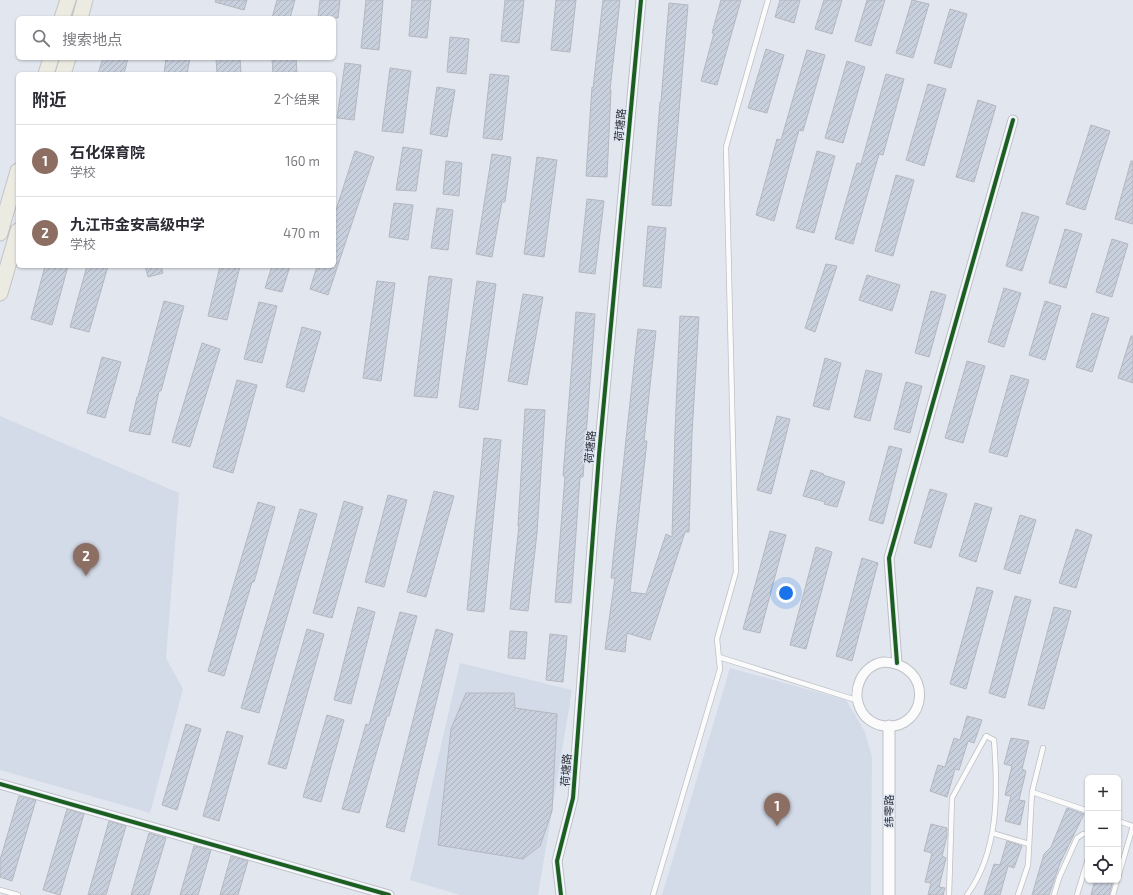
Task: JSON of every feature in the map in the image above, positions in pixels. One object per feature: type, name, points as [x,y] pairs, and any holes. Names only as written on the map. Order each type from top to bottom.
[{"type":"main road","points":[[63,16],[68,0]]},
{"type":"main road","points":[[81,16],[85,0]]},
{"type":"main road","points":[[47,72],[50,60]]},
{"type":"main road","points":[[64,72],[67,60]]},
{"type":"main road","points":[[0,233],[16,178]]},
{"type":"main road","points":[[0,293],[16,238]]},
{"type":"street","name":"荷塘路","points":[[561,895],[557,861],[573,798],[598,455],[641,0]]},
{"type":"street","points":[[897,663],[889,558],[1014,120]]},
{"type":"street","points":[[875,663],[897,663],[906,667],[914,676],[919,688],[919,700],[916,709],[911,717],[898,725],[882,726],[869,720],[864,715],[856,700],[856,691],[863,674],[875,663]]},
{"type":"street","name":"纬零路","points":[[889,726],[889,895]]},
{"type":"street","points":[[0,784],[389,895]]},
{"type":"lane","points":[[653,895],[720,669],[718,639],[736,572],[726,147],[768,0]]},
{"type":"lane","points":[[719,657],[856,700]]},
{"type":"lane","points":[[950,895],[952,798],[986,736],[994,740],[995,753],[995,799],[992,833],[987,857],[976,883],[967,895]]},
{"type":"lane","points":[[1018,895],[1028,865],[1032,792],[1043,748]]},
{"type":"lane","points":[[1032,792],[1085,810]]},
{"type":"lane","points":[[1121,822],[1133,826],[1121,868]]},
{"type":"lane","points":[[992,833],[1029,844]]},
{"type":"lane","points":[[1054,895],[1059,878],[1077,838],[1082,834],[1085,834]]},
{"type":"lane","points":[[1077,895],[1085,869]]},
{"type":"lane","points":[[1113,895],[1117,883]]},
{"type":"lane","points":[[0,890],[18,895]]},
{"type":"shaded area","points":[[0,416],[179,493],[166,658],[183,689],[150,813],[0,770]]},
{"type":"shaded area","points":[[460,663],[572,690],[538,895],[460,895],[410,880]]},
{"type":"shaded area","points":[[730,668],[846,700],[865,732],[872,757],[871,895],[662,895]]},
{"type":"building","points":[[216,0],[247,0],[244,10],[215,2]]},
{"type":"building","points":[[277,0],[295,0],[291,16],[273,16]]},
{"type":"building","points":[[320,0],[340,0],[338,18],[336,18],[336,16],[318,16]]},
{"type":"building","points":[[366,0],[383,0],[379,50],[361,48]]},
{"type":"building","points":[[412,0],[431,0],[427,38],[409,36]]},
{"type":"building","points":[[505,0],[524,0],[519,43],[501,41]]},
{"type":"building","points":[[556,0],[576,0],[570,52],[551,50]]},
{"type":"building","points":[[603,0],[620,0],[610,90],[607,177],[586,176],[592,87],[593,88]]},
{"type":"building","points":[[721,0],[741,0],[717,85],[701,81]]},
{"type":"building","points":[[780,0],[800,0],[794,23],[775,17]]},
{"type":"building","points":[[824,0],[842,0],[832,34],[815,29]]},
{"type":"building","points":[[867,0],[885,0],[871,46],[855,41]]},
{"type":"building","points":[[912,0],[929,4],[913,58],[896,53]]},
{"type":"building","points":[[669,3],[688,5],[671,206],[652,205]]},
{"type":"building","points":[[950,9],[967,14],[951,68],[934,63]]},
{"type":"building","points":[[450,37],[469,39],[466,74],[447,72]]},
{"type":"building","points":[[766,49],[784,55],[767,113],[748,108]]},
{"type":"building","points":[[807,50],[825,55],[803,131],[799,130],[774,221],[756,215],[777,139],[781,140]]},
{"type":"building","points":[[102,60],[128,60],[124,72],[99,72]]},
{"type":"building","points":[[166,60],[190,60],[187,72],[164,72]]},
{"type":"building","points":[[216,60],[240,60],[241,72],[217,72]]},
{"type":"building","points":[[272,60],[296,60],[297,72],[273,72]]},
{"type":"building","points":[[847,61],[865,67],[843,143],[825,138]]},
{"type":"building","points":[[345,63],[361,65],[354,120],[337,118]]},
{"type":"building","points":[[390,68],[411,71],[403,133],[382,131]]},
{"type":"building","points":[[490,74],[509,76],[502,140],[483,138]]},
{"type":"building","points":[[886,74],[904,79],[883,155],[879,154],[853,244],[835,239],[857,163],[861,164]]},
{"type":"building","points":[[928,84],[946,89],[924,166],[906,160]]},
{"type":"building","points":[[437,87],[455,90],[447,137],[430,134]]},
{"type":"building","points":[[978,100],[996,106],[974,182],[956,177]]},
{"type":"building","points":[[1091,125],[1110,131],[1085,210],[1066,204]]},
{"type":"building","points":[[403,147],[422,150],[416,191],[396,190]]},
{"type":"building","points":[[355,151],[374,157],[328,295],[310,289],[316,268],[336,268],[336,210]]},
{"type":"building","points":[[817,151],[835,156],[814,233],[796,228]]},
{"type":"building","points":[[492,154],[511,157],[505,202],[502,202],[492,257],[476,254]]},
{"type":"building","points":[[537,157],[557,160],[544,257],[524,254]]},
{"type":"building","points":[[446,161],[462,163],[459,196],[443,194]]},
{"type":"building","points":[[1131,161],[1133,161],[1133,224],[1115,219]]},
{"type":"building","points":[[896,175],[914,180],[893,256],[875,251]]},
{"type":"building","points":[[587,199],[604,201],[595,274],[579,272]]},
{"type":"building","points":[[394,203],[413,205],[408,240],[389,237]]},
{"type":"building","points":[[437,208],[453,210],[448,250],[431,248]]},
{"type":"building","points":[[1022,212],[1039,217],[1022,271],[1006,266]]},
{"type":"building","points":[[648,226],[666,228],[661,288],[643,286]]},
{"type":"building","points":[[1065,229],[1082,234],[1066,288],[1049,283]]},
{"type":"building","points":[[1112,239],[1128,244],[1112,297],[1096,292]]},
{"type":"building","points":[[826,264],[837,266],[815,332],[805,328]]},
{"type":"building","points":[[44,268],[67,268],[52,325],[31,319]]},
{"type":"building","points":[[86,268],[107,268],[89,332],[70,327]]},
{"type":"building","points":[[146,268],[162,268],[163,273],[148,277]]},
{"type":"building","points":[[220,268],[240,268],[227,320],[208,316]]},
{"type":"building","points":[[271,268],[289,268],[282,292],[265,288]]},
{"type":"building","points":[[867,275],[900,285],[892,311],[859,300]]},
{"type":"building","points":[[429,276],[452,279],[437,398],[414,396]]},
{"type":"building","points":[[377,281],[395,283],[381,381],[363,378]]},
{"type":"building","points":[[477,281],[496,284],[478,410],[459,407]]},
{"type":"building","points":[[1004,288],[1021,293],[1004,347],[988,342]]},
{"type":"building","points":[[931,291],[946,295],[929,357],[915,353]]},
{"type":"building","points":[[523,294],[543,297],[527,385],[508,381]]},
{"type":"building","points":[[164,301],[184,306],[161,391],[159,391],[150,435],[129,431]]},
{"type":"building","points":[[1045,301],[1061,306],[1045,360],[1029,355]]},
{"type":"building","points":[[259,302],[277,306],[262,363],[244,359]]},
{"type":"building","points":[[576,312],[595,314],[583,477],[580,477],[571,603],[555,602]]},
{"type":"building","points":[[1092,313],[1109,318],[1092,372],[1076,367]]},
{"type":"building","points":[[680,316],[699,317],[692,433],[689,532],[685,532],[650,640],[627,633],[625,652],[605,649],[615,578],[611,578],[638,329],[656,331],[644,441],[647,441],[630,592],[646,594],[666,534],[672,537]]},
{"type":"building","points":[[302,327],[321,332],[304,392],[286,387]]},
{"type":"building","points":[[1131,336],[1133,336],[1133,383],[1118,378]]},
{"type":"building","points":[[202,343],[220,349],[190,447],[172,442]]},
{"type":"building","points":[[102,357],[121,362],[105,418],[87,413]]},
{"type":"building","points":[[825,358],[841,363],[829,410],[813,406]]},
{"type":"building","points":[[967,361],[985,366],[963,443],[945,438]]},
{"type":"building","points":[[866,370],[882,374],[870,421],[854,417]]},
{"type":"building","points":[[1011,375],[1029,380],[1007,457],[989,452]]},
{"type":"building","points":[[237,380],[257,385],[233,473],[213,467]]},
{"type":"building","points":[[906,382],[922,386],[910,433],[894,429]]},
{"type":"building","points":[[525,409],[545,410],[537,533],[528,611],[510,609],[519,526]]},
{"type":"building","points":[[777,416],[790,419],[771,494],[757,490]]},
{"type":"building","points":[[484,438],[501,440],[484,612],[467,610]]},
{"type":"building","points":[[889,446],[902,449],[883,524],[869,520]]},
{"type":"building","points":[[811,470],[845,482],[837,507],[803,496]]},
{"type":"building","points":[[930,489],[947,494],[931,548],[914,543]]},
{"type":"building","points":[[434,491],[454,496],[426,597],[407,592]]},
{"type":"building","points":[[388,495],[407,500],[384,587],[365,582]]},
{"type":"building","points":[[344,501],[363,507],[332,618],[313,613]]},
{"type":"building","points":[[258,502],[275,507],[254,582],[252,582],[224,676],[208,671]]},
{"type":"building","points":[[975,503],[992,508],[976,562],[959,556]]},
{"type":"building","points":[[300,509],[317,514],[259,713],[241,708]]},
{"type":"building","points":[[1020,515],[1036,520],[1020,574],[1004,569]]},
{"type":"building","points":[[1076,529],[1092,535],[1076,588],[1059,583]]},
{"type":"building","points":[[770,531],[786,535],[760,633],[743,629]]},
{"type":"building","points":[[816,547],[832,552],[806,649],[790,645]]},
{"type":"building","points":[[862,558],[878,563],[852,661],[836,656]]},
{"type":"building","points":[[977,587],[993,591],[966,689],[950,684]]},
{"type":"building","points":[[1015,596],[1031,600],[1005,698],[989,693]]},
{"type":"building","points":[[358,607],[375,612],[351,704],[334,700]]},
{"type":"building","points":[[1054,607],[1071,611],[1044,709],[1028,705]]},
{"type":"building","points":[[400,612],[417,616],[389,716],[387,716],[359,813],[342,809],[366,724],[369,725]]},
{"type":"building","points":[[307,629],[324,634],[286,769],[268,764]]},
{"type":"building","points":[[436,629],[453,634],[404,832],[386,827]]},
{"type":"building","points":[[510,631],[527,632],[525,659],[508,658]]},
{"type":"building","points":[[550,634],[567,636],[563,682],[546,680]]},
{"type":"building","points":[[466,693],[514,693],[515,708],[557,714],[552,811],[540,846],[523,859],[438,845],[451,729]]},
{"type":"building","points":[[327,715],[344,720],[321,802],[303,797]]},
{"type":"building","points":[[967,716],[982,720],[974,743],[968,741],[959,770],[955,769],[947,797],[930,791],[938,765],[945,767],[954,738],[960,740]]},
{"type":"building","points":[[186,724],[201,729],[177,810],[162,805]]},
{"type":"building","points":[[227,731],[243,736],[219,821],[203,816]]},
{"type":"building","points":[[1011,738],[1029,741],[1022,769],[1026,771],[1019,800],[1025,801],[1020,825],[1005,821],[1011,796],[1005,795],[1012,766],[1004,764]]},
{"type":"building","points":[[19,796],[36,800],[12,881],[0,877],[0,860]]},
{"type":"building","points":[[1067,808],[1084,814],[1060,863],[1049,895],[1032,895],[1044,854],[1051,847]]},
{"type":"building","points":[[67,809],[84,814],[60,895],[43,890]]},
{"type":"building","points":[[109,821],[126,826],[106,895],[88,895]]},
{"type":"building","points":[[931,824],[947,828],[947,836],[942,856],[946,858],[939,887],[945,888],[943,895],[928,895],[931,883],[925,882],[932,853],[924,851]]},
{"type":"building","points":[[149,833],[166,838],[149,895],[131,895]]},
{"type":"building","points":[[1007,841],[1022,846],[1014,868],[1008,866],[1000,895],[984,895],[994,864],[1000,865]]},
{"type":"building","points":[[194,846],[211,850],[198,895],[180,895]]},
{"type":"building","points":[[231,856],[248,861],[238,895],[220,895]]},
{"type":"building","points":[[1094,883],[1112,883],[1109,895],[1091,895]]},
{"type":"cycle path","points":[[561,895],[557,861],[573,798],[599,455],[641,0]]},
{"type":"cycle path","points":[[897,663],[889,558],[1013,120]]},
{"type":"cycle path","points":[[0,784],[389,895]]},
{"type":"place","name":"九江市金安高级中学","points":[[86,576]]},
{"type":"place","name":"石化保育院","points":[[777,826]]}]
